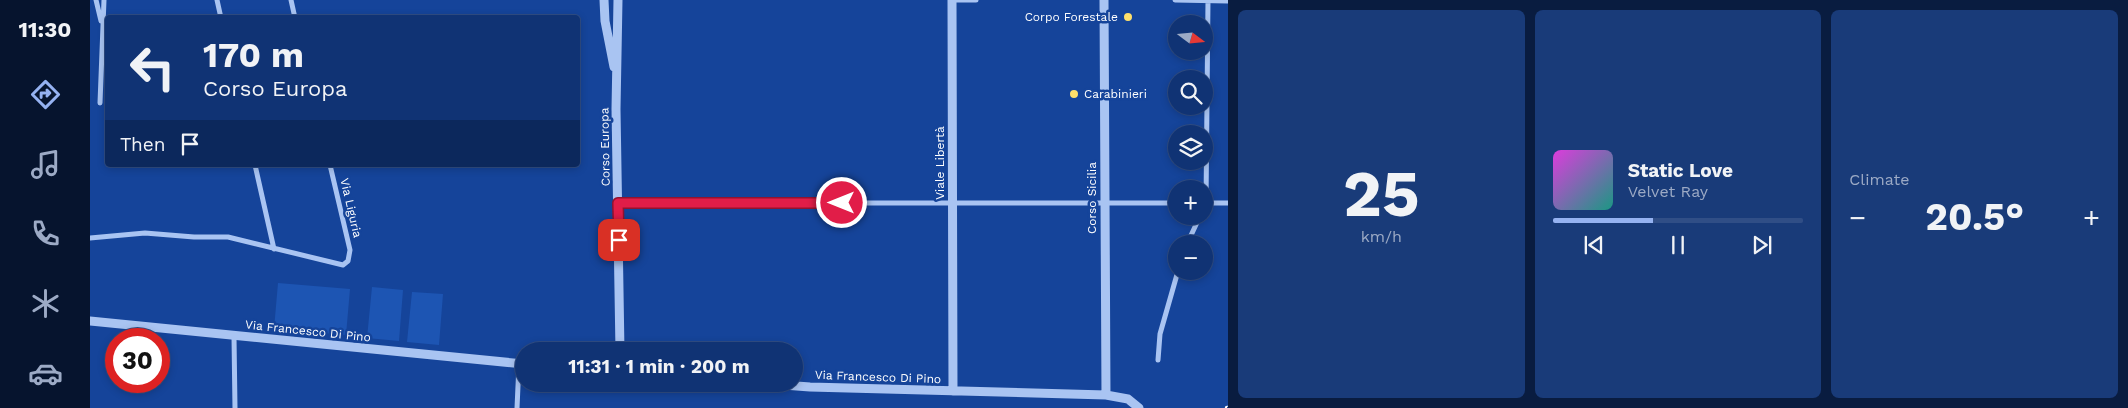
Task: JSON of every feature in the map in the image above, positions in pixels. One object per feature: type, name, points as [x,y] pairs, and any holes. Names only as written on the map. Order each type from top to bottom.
[{"type":"street","points":[[96,0],[102,28]]},
{"type":"street","points":[[100,103],[104,0]]},
{"type":"street","points":[[217,0],[220,15]]},
{"type":"street","points":[[291,0],[294,15]]},
{"type":"street","points":[[616,92],[613,59],[605,21],[604,1],[614,3],[618,0]]},
{"type":"street","points":[[616,92],[618,0]]},
{"type":"street","points":[[952,0],[976,0]]},
{"type":"street","name":"Viale Libertà","points":[[952,0],[954,391]]},
{"type":"street","name":"Corso Sicilia","points":[[1104,0],[1106,395]]},
{"type":"street","points":[[1175,0],[1228,1]]},
{"type":"street","points":[[1204,180],[1208,0]]},
{"type":"street","name":"Corso Europa","points":[[616,92],[620,342]]},
{"type":"street","points":[[90,238],[145,233],[194,237],[228,237],[274,249],[254,167]]},
{"type":"street","name":"Via Liguria","points":[[274,249],[343,265],[348,261],[351,255],[330,167]]},
{"type":"street","points":[[618,203],[1168,203]]},
{"type":"street","points":[[1213,204],[1228,203]]},
{"type":"street","points":[[1158,360],[1160,334],[1175,280]]},
{"type":"street","name":"Via Francesco Di Pino","points":[[90,321],[515,363]]},
{"type":"street","points":[[234,336],[235,408]]},
{"type":"street","name":"Via Francesco Di Pino","points":[[803,386],[1106,395],[1128,399],[1139,408]]},
{"type":"street","points":[[517,408],[518,392]]},
{"type":"shaded area","points":[[278,283],[350,289],[346,335],[274,329]]},
{"type":"shaded area","points":[[372,287],[403,290],[399,341],[367,338]]},
{"type":"shaded area","points":[[412,292],[443,294],[439,345],[407,342]]},
{"type":"place","name":"Corpo Forestale","points":[[1128,17]]},
{"type":"place","name":"Carabinieri","points":[[1074,94]]},
{"type":"route","points":[[619,240],[618,203],[842,203]]}]
